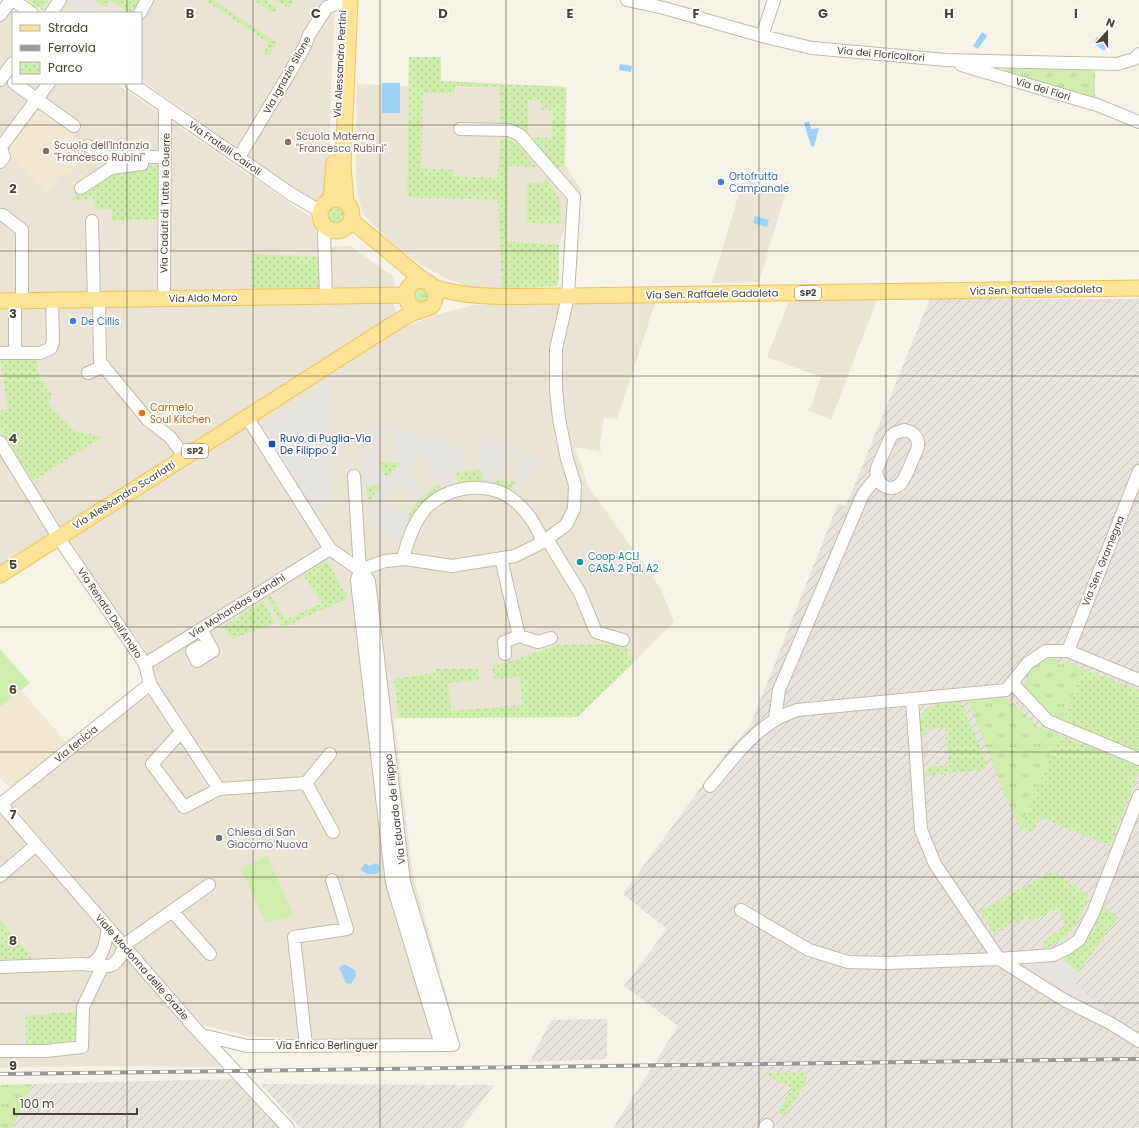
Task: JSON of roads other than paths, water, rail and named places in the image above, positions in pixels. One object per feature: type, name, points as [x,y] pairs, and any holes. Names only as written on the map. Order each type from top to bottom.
[{"type":"main road","name":"Via Alessandro Pertini","points":[[331,200],[346,1]]},
{"type":"main road","points":[[346,1],[343,165],[346,203],[351,211],[347,225]]},
{"type":"main road","points":[[346,203],[339,200],[331,200],[326,202],[320,210],[320,219],[325,227],[333,231],[347,225]]},
{"type":"main road","points":[[347,225],[416,289],[436,295],[434,304]]},
{"type":"main road","name":"Via Sen. Raffaele Gadaleta","points":[[416,289],[478,295],[568,296],[1139,288]]},
{"type":"main road","points":[[416,289],[410,306],[417,310]]},
{"type":"main road","name":"Via Aldo Moro","points":[[12,301],[326,297],[416,289]]},
{"type":"main road","name":"Via Alessandro Scarlatti","points":[[390,326],[416,289]]},
{"type":"main road","name":"Via Sen. Raffaele Gadaleta","points":[[417,310],[427,310],[434,304],[478,295]]},
{"type":"main road","name":"Via Alessandro Scarlatti","points":[[0,574],[417,310]]},
{"type":"street","points":[[0,16],[12,0],[30,12]]},
{"type":"street","points":[[52,12],[60,0]]},
{"type":"street","points":[[141,12],[147,0]]},
{"type":"street","name":"Via dei Floricoltori","points":[[627,0],[664,8],[762,36],[812,48],[946,60],[1117,64],[1134,59],[1139,54]]},
{"type":"street","points":[[762,36],[774,0]]},
{"type":"street","name":"Via Ignazio Silone","points":[[239,157],[289,74],[309,35],[327,7],[346,1]]},
{"type":"street","name":"Via dei Fiori","points":[[946,60],[1097,105],[1139,122]]},
{"type":"street","points":[[6,79],[12,65]]},
{"type":"street","points":[[14,84],[74,126]]},
{"type":"street","points":[[0,162],[4,157],[1,147],[48,84]]},
{"type":"street","name":"Via Fratelli Cairoli","points":[[132,84],[291,194],[320,210]]},
{"type":"street","name":"Via Caduti di Tutte le Guerre","points":[[164,299],[165,107]]},
{"type":"street","points":[[358,575],[385,561],[403,559],[452,566],[515,556],[545,541],[566,525],[574,509],[576,498],[575,485],[567,459],[559,419],[556,388],[556,349],[568,296],[574,197],[520,135],[509,130],[460,129]]},
{"type":"street","points":[[88,146],[109,157],[165,157]]},
{"type":"street","points":[[81,188],[111,168],[142,164],[144,157]]},
{"type":"street","points":[[3,215],[22,230],[12,301],[15,353]]},
{"type":"street","points":[[92,221],[100,362],[148,420],[170,437],[185,457]]},
{"type":"street","points":[[325,227],[326,297]]},
{"type":"street","points":[[0,353],[48,351],[51,348],[53,341],[52,300]]},
{"type":"street","points":[[88,373],[104,366]]},
{"type":"street","name":"Via Eduardo de Filippo","points":[[247,418],[330,549],[358,575],[369,581],[404,882],[447,1045]]},
{"type":"street","points":[[776,719],[779,690],[863,494],[876,477],[878,468],[892,436],[895,433],[904,430],[913,433],[916,436],[919,446],[902,482],[890,488],[881,485],[876,477]]},
{"type":"street","name":"Via Renato Dell'Andro","points":[[0,442],[58,537],[145,664],[150,684],[180,733],[218,790]]},
{"type":"street","name":"Via Sen. Gramegna","points":[[1068,651],[1139,471]]},
{"type":"street","name":"Via Eduardo de Filippo","points":[[354,476],[360,621],[392,883],[447,1045]]},
{"type":"street","points":[[403,559],[412,532],[423,511],[446,494],[465,488],[478,488],[502,493],[516,501],[536,525],[580,593],[596,632],[623,640]]},
{"type":"street","name":"Via Mohandas Gandhi","points":[[145,664],[330,549]]},
{"type":"street","points":[[501,558],[519,636]]},
{"type":"street","points":[[199,647],[192,651],[197,661],[213,651],[201,629]]},
{"type":"street","points":[[505,654],[504,642],[519,636],[538,642],[551,638]]},
{"type":"street","points":[[710,786],[741,749],[757,733],[776,719],[797,710],[1006,690],[1013,684],[1028,663],[1046,651],[1068,651],[1139,680]]},
{"type":"street","name":"Via fenicia","points":[[1,804],[150,684]]},
{"type":"street","points":[[1013,684],[1048,721],[1139,759]]},
{"type":"street","points":[[912,699],[921,830],[935,864],[999,959],[1064,1000],[1139,1041]]},
{"type":"street","points":[[180,733],[152,764],[184,808],[218,790],[306,783],[330,754]]},
{"type":"street","points":[[306,783],[333,832]]},
{"type":"street","points":[[740,910],[809,950],[848,962],[888,963],[999,959],[1053,955],[1066,949],[1079,940],[1093,913],[1139,796]]},
{"type":"street","name":"Viale Madonna delle Grazie","points":[[1,804],[202,1035],[288,1128]]},
{"type":"street","points":[[0,876],[36,845]]},
{"type":"street","points":[[306,1045],[294,937],[346,929],[332,880]]},
{"type":"street","points":[[89,965],[97,960],[103,950],[111,943],[123,944],[209,885]]},
{"type":"street","points":[[172,911],[210,954]]},
{"type":"street","points":[[103,950],[108,927]]},
{"type":"street","points":[[0,1051],[46,1051],[82,1047],[83,1007],[109,964],[123,950],[123,944]]},
{"type":"street","points":[[0,967],[89,965],[126,961],[138,962]]},
{"type":"street","name":"Via Enrico Berlinguer","points":[[202,1035],[247,1046],[447,1045]]},
{"type":"water","points":[[982,32],[987,36],[978,49],[973,46]]},
{"type":"water","points":[[1097,37],[1108,45],[1104,51],[1093,43]]},
{"type":"water","points":[[620,64],[632,66],[631,72],[619,70]]},
{"type":"water","points":[[382,83],[400,83],[400,113],[382,113]]},
{"type":"water","points":[[809,121],[811,129],[819,128],[814,147],[811,146],[804,123]]},
{"type":"water","points":[[755,216],[769,220],[767,227],[753,223]]},
{"type":"water","points":[[366,863],[369,866],[376,863],[380,867],[379,873],[369,874],[360,869]]},
{"type":"water","points":[[342,965],[346,965],[355,970],[356,976],[351,984],[346,983],[339,968]]},
{"type":"railway","points":[[0,1074],[1139,1059]]},
{"type":"place","name":"Scuola Materna \"Francesco Rubini\"","points":[[288,142]]},
{"type":"place","name":"Scuola dell'Infanzia \"Francesco Rubini\"","points":[[46,151]]},
{"type":"place","name":"Ortofrutta Campanale","points":[[721,182]]},
{"type":"place","name":"De Cillis","points":[[73,321]]},
{"type":"place","name":"Carmelo Soul Kitchen","points":[[142,413]]},
{"type":"place","name":"Ruvo di Puglia-Via De Filippo 2","points":[[272,444]]},
{"type":"place","name":"Coop ACLI CASA 2 Pal. A2","points":[[580,562]]},
{"type":"place","name":"Chiesa di San Giacomo Nuova","points":[[219,838]]}]
